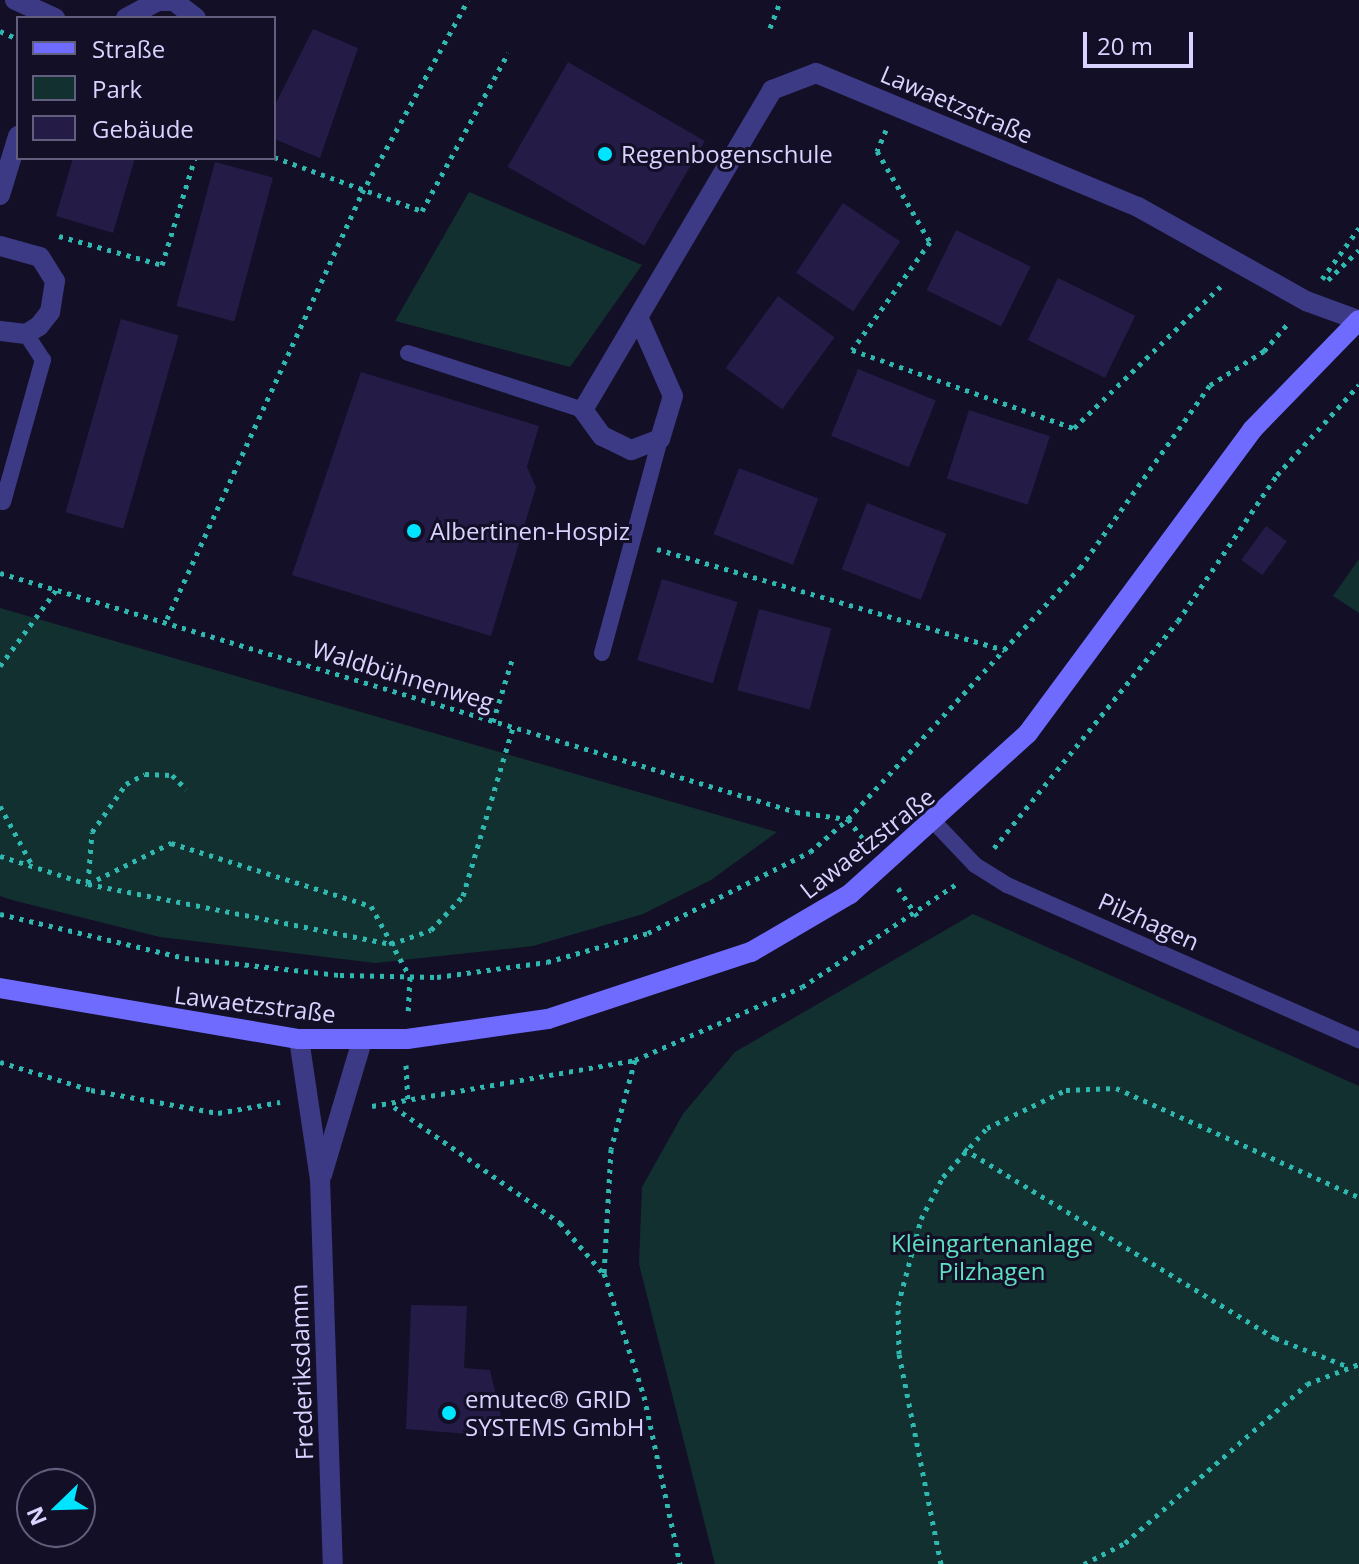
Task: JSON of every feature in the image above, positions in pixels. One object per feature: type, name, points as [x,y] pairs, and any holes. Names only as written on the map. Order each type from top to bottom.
[{"type":"street","points":[[15,0],[50,16]]},
{"type":"street","points":[[130,16],[158,1],[174,1],[193,16]]},
{"type":"street","name":"Lawaetzstraße","points":[[0,988],[57,1001],[299,1039],[407,1039],[548,1019],[751,952],[850,894],[936,824],[1028,733],[1252,430],[1358,320],[1306,301],[1138,207],[816,73],[772,90],[583,410]]},
{"type":"street","points":[[0,195],[16,143]]},
{"type":"street","points":[[0,246],[40,257],[55,281],[50,312],[26,334],[0,331]]},
{"type":"street","points":[[583,410],[602,436],[631,450],[660,439],[673,396],[639,319]]},
{"type":"street","name":"Lawaetzstraße","points":[[0,978],[57,1001]]},
{"type":"street","name":"Frederiksdamm","points":[[299,1039],[320,1179],[333,1564]]},
{"type":"street","name":"Frederiksdamm","points":[[320,1179],[362,1041]]},
{"type":"lane","points":[[3,502],[43,360],[26,334]]},
{"type":"lane","points":[[408,353],[583,410]]},
{"type":"lane","points":[[602,653],[660,439]]},
{"type":"lane","name":"Pilzhagen","points":[[936,824],[975,865],[1359,1040]]},
{"type":"path","points":[[167,619],[362,193],[468,0]]},
{"type":"path","points":[[770,28],[781,0]]},
{"type":"path","points":[[276,158],[362,193],[422,211],[508,53]]},
{"type":"path","points":[[896,108],[877,151],[930,242],[852,350],[1074,428],[1241,266]]},
{"type":"path","points":[[45,233],[162,265],[194,160]]},
{"type":"path","points":[[0,914],[185,958],[410,977],[547,962],[648,933],[810,852],[848,819],[1080,568],[1210,385],[1264,351],[1306,301],[1359,228]]},
{"type":"path","points":[[1306,301],[1359,250]]},
{"type":"path","points":[[680,1564],[644,1396],[604,1273],[611,1149],[635,1060],[802,987],[917,916],[975,865],[1052,783],[1178,621],[1277,475],[1359,385]]},
{"type":"path","points":[[632,541],[1005,650]]},
{"type":"path","name":"Waldbühnenweg","points":[[0,573],[167,619],[493,722],[796,812],[848,819]]},
{"type":"path","points":[[0,666],[57,589]]},
{"type":"path","points":[[493,722],[512,660]]},
{"type":"path","points":[[0,856],[31,863],[88,884],[391,944],[431,930],[463,896],[513,727]]},
{"type":"path","points":[[88,884],[92,832],[126,784],[145,774],[172,775],[186,789]]},
{"type":"path","points":[[0,806],[31,863]]},
{"type":"path","points":[[88,884],[171,843],[371,906],[410,977],[407,1039]]},
{"type":"path","points":[[941,1564],[899,1354],[898,1305],[921,1219],[964,1149],[987,1128],[1066,1090],[1116,1088],[1359,1197]]},
{"type":"path","points":[[394,1107],[560,1223],[604,1273]]},
{"type":"path","points":[[964,1149],[1275,1338],[1347,1366]]},
{"type":"path","points":[[1084,1564],[1125,1543],[1307,1384],[1347,1366],[1359,1364]]},
{"type":"green space","points":[[469,192],[642,265],[570,367],[395,321]]},
{"type":"green space","points":[[1359,559],[1359,613],[1333,596]]},
{"type":"green space","points":[[0,608],[777,832],[711,880],[643,914],[533,946],[375,963],[160,937],[12,900],[0,896]]},
{"type":"green space","name":"Kleingartenanlage Pilzhagen","points":[[973,914],[1359,1086],[1359,1564],[715,1564],[639,1264],[642,1187],[683,1114],[735,1052]]},
{"type":"building","points":[[313,29],[358,48],[320,158],[276,140],[276,103]]},
{"type":"building","name":"Regenbogenschule","points":[[568,62],[705,141],[644,246],[508,167]]},
{"type":"building","points":[[72,160],[134,160],[113,233],[56,216]]},
{"type":"building","points":[[215,162],[273,178],[234,321],[176,306]]},
{"type":"building","points":[[843,203],[900,242],[853,311],[796,273]]},
{"type":"building","points":[[956,230],[1031,266],[1001,327],[927,290]]},
{"type":"building","points":[[1058,278],[1135,316],[1105,378],[1028,340]]},
{"type":"building","points":[[778,296],[835,337],[782,409],[726,368]]},
{"type":"building","points":[[121,319],[179,336],[123,529],[66,512]]},
{"type":"building","points":[[858,369],[936,400],[909,467],[831,436]]},
{"type":"building","name":"Albertinen-Hospiz","points":[[361,372],[539,426],[527,467],[536,487],[491,636],[292,575]]},
{"type":"building","points":[[969,410],[1050,436],[1028,505],[947,478]]},
{"type":"building","points":[[739,468],[818,498],[793,565],[714,534]]},
{"type":"building","points":[[867,503],[946,533],[921,600],[842,569]]},
{"type":"building","points":[[1266,526],[1287,541],[1262,575],[1241,560]]},
{"type":"building","points":[[662,579],[738,602],[713,683],[637,660]]},
{"type":"building","points":[[759,609],[831,628],[810,710],[737,690]]},
{"type":"building","points":[[411,1305],[467,1306],[464,1368],[490,1370],[506,1437],[406,1429]]},
{"type":"place","name":"Regenbogenschule","points":[[605,154]]},
{"type":"place","name":"Albertinen-Hospiz","points":[[414,531]]},
{"type":"place","name":"emutec® GRID SYSTEMS GmbH","points":[[449,1413]]}]
